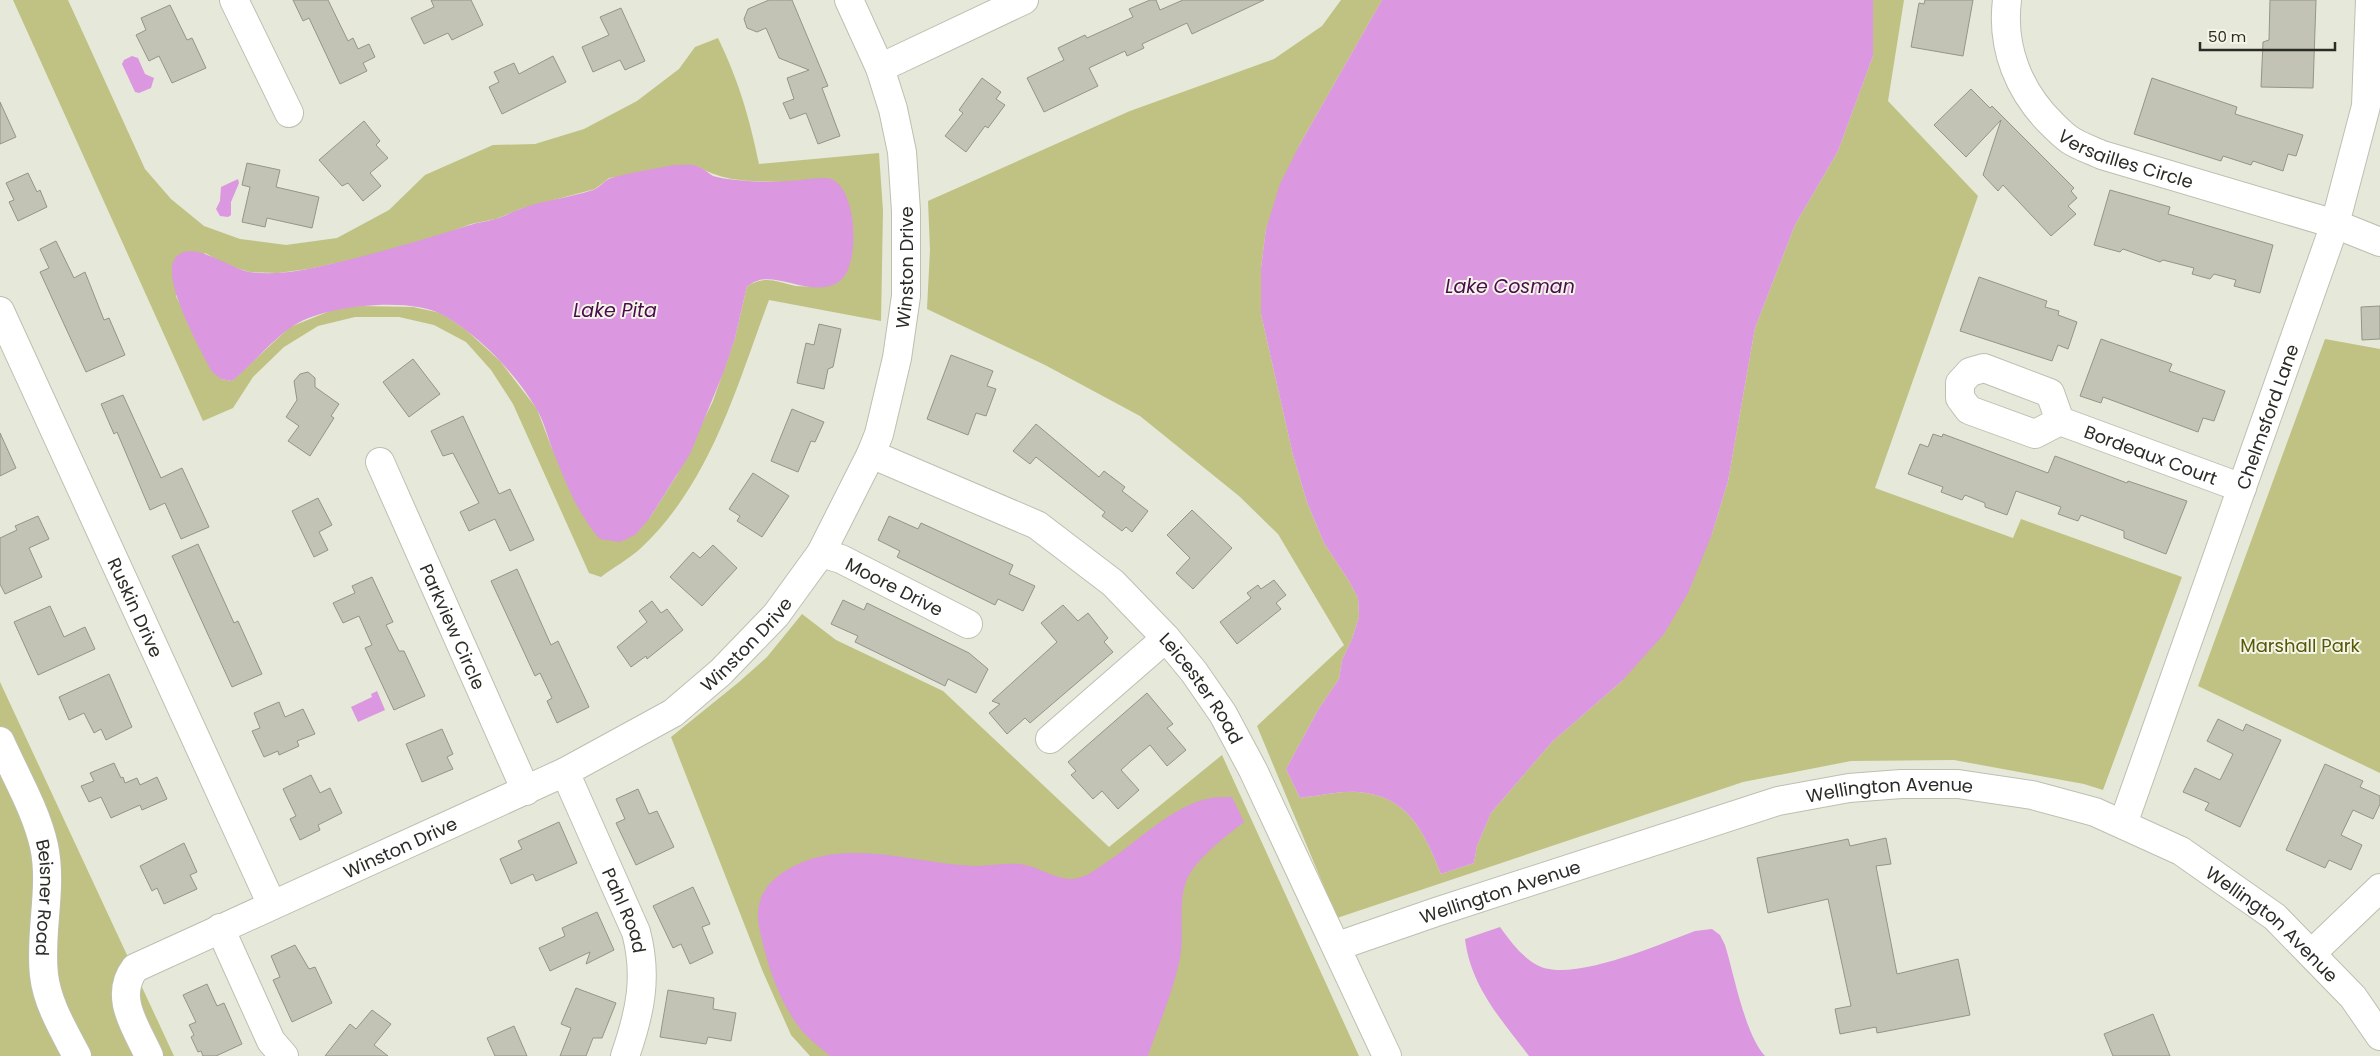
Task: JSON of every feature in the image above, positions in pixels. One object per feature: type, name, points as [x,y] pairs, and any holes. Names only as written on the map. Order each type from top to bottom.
[{"type":"street","points":[[234,0],[289,113]]},
{"type":"street","name":"Winston Drive","points":[[149,1056],[124,1003],[125,987],[135,968],[526,791],[673,713],[721,672],[776,615],[821,552],[871,454],[879,434],[897,358],[906,296],[906,211],[902,152],[893,109],[880,68],[849,0]]},
{"type":"street","points":[[880,68],[1024,0]]},
{"type":"street","name":"Versailles Circle","points":[[2006,0],[2006,30],[2009,49],[2022,87],[2032,104],[2070,140],[2102,155],[2335,224],[2380,242]]},
{"type":"street","name":"Chelmsford Lane","points":[[2123,824],[2335,224],[2366,106],[2370,0]]},
{"type":"street","name":"Ruskin Drive","points":[[0,311],[272,905]]},
{"type":"street","name":"Bordeaux Court","points":[[2060,421],[2242,488]]},
{"type":"street","name":"Leicester Road","points":[[871,454],[1037,526],[1113,583],[1166,638],[1194,672],[1223,714],[1253,770],[1338,946],[1387,1056]]},
{"type":"street","name":"Parkview Circle","points":[[380,462],[526,791]]},
{"type":"street","name":"Moore Drive","points":[[821,552],[841,559],[968,624]]},
{"type":"street","points":[[1050,739],[1151,654],[1166,638]]},
{"type":"street","name":"Beisner Road","points":[[0,741],[33,814],[44,847],[47,880],[43,945],[44,977],[56,1014],[77,1056]]},
{"type":"street","name":"Pahl Road","points":[[565,772],[636,932],[642,956],[638,1018],[625,1056]]},
{"type":"street","name":"Wellington Avenue","points":[[1338,946],[1436,912],[1778,801],[1849,788],[1901,784],[1958,784],[2032,795],[2095,812],[2181,851],[2275,917],[2353,997],[2380,1036]]},
{"type":"street","points":[[2312,953],[2380,888]]},
{"type":"street","points":[[220,928],[271,1040],[284,1056]]},
{"type":"green space","points":[[13,0],[68,0],[145,169],[171,199],[204,226],[240,239],[286,245],[337,238],[389,210],[425,175],[493,145],[535,144],[584,129],[637,101],[679,69],[695,47],[718,38],[743,100],[759,164],[879,153],[883,211],[881,321],[769,300],[719,432],[704,464],[686,494],[665,522],[641,548],[601,577],[589,573],[513,404],[491,370],[466,342],[434,325],[399,317],[355,317],[318,326],[284,347],[253,377],[233,408],[203,421]],"holes":[[[697,166],[708,172],[740,180],[786,182],[828,286],[796,286],[766,280],[747,286],[735,338],[713,401],[677,475],[649,519],[552,449],[537,409],[500,361],[465,329],[441,313],[413,307],[360,306],[335,309],[290,327],[232,381],[221,379],[212,371],[176,296],[205,253],[229,266],[250,272],[278,273],[308,269],[369,256],[439,236],[471,224],[496,219],[520,209],[595,189],[609,178]]]},
{"type":"green space","points":[[1341,0],[1382,0],[1300,144],[1266,229],[1261,268],[1261,314],[1293,455],[1307,502],[1324,543],[1358,598],[1359,617],[1352,639],[1342,660],[1339,679],[1318,710],[1286,769],[1300,798],[1357,792],[1389,800],[1402,808],[1412,818],[1428,844],[1441,874],[1474,863],[1477,846],[1491,813],[1552,742],[1622,681],[1712,534],[1728,481],[1755,328],[1795,225],[1838,151],[1873,56],[1873,0],[1904,0],[1888,101],[1978,196],[1875,488],[2013,538],[2021,519],[2182,577],[2103,790],[2084,784],[1954,760],[1851,761],[1743,782],[1337,918],[1257,726],[1344,645],[1278,534],[1239,496],[1140,416],[1045,365],[927,309],[930,250],[928,201],[1130,111],[1274,59],[1322,26]]},
{"type":"green space","name":"Marshall Park","points":[[2325,339],[2380,349],[2380,773],[2198,686]]},
{"type":"green space","points":[[802,614],[836,640],[943,691],[1109,847],[1222,755],[1359,1056],[810,1056],[791,1035],[763,972],[671,737],[767,657]]},
{"type":"green space","points":[[0,682],[174,1056],[0,1056]]},
{"type":"water","name":"Lake Cosman","points":[[1382,0],[1873,0],[1873,56],[1838,151],[1795,225],[1755,328],[1728,481],[1712,534],[1688,593],[1664,634],[1622,681],[1552,742],[1491,813],[1477,846],[1474,863],[1441,874],[1420,830],[1402,808],[1389,800],[1375,795],[1357,792],[1300,798],[1286,769],[1318,710],[1339,679],[1342,660],[1352,639],[1359,617],[1358,598],[1324,543],[1307,502],[1293,455],[1261,314],[1261,268],[1266,229],[1280,184],[1300,144]]},
{"type":"water","points":[[132,56],[138,58],[145,74],[154,78],[151,88],[139,93],[135,92],[122,64],[124,60]]},
{"type":"water","name":"Lake Pita","points":[[674,165],[695,165],[713,176],[747,181],[774,182],[831,179],[840,185],[851,210],[853,226],[852,257],[848,270],[842,279],[833,285],[811,287],[766,279],[756,281],[747,286],[735,338],[724,371],[690,454],[649,519],[635,535],[620,542],[600,539],[584,518],[566,483],[538,412],[507,368],[470,333],[443,315],[428,309],[388,305],[343,309],[322,314],[304,320],[290,328],[232,381],[221,379],[212,372],[184,316],[173,283],[172,270],[174,260],[181,254],[189,251],[199,252],[250,272],[275,273],[301,270],[375,253],[489,221],[529,206],[584,193],[595,189],[611,178]]},
{"type":"water","points":[[238,179],[239,183],[231,202],[231,215],[228,217],[220,216],[216,209],[220,201],[221,187]]},
{"type":"water","points":[[377,691],[385,710],[358,722],[351,707],[372,697],[371,694]]},
{"type":"water","points":[[1232,797],[1244,822],[1200,860],[1185,884],[1182,905],[1180,958],[1170,996],[1148,1056],[830,1056],[802,1031],[786,1007],[774,982],[759,927],[760,899],[771,882],[799,864],[823,856],[848,853],[873,854],[975,866],[1020,864],[1064,878],[1078,878],[1097,869],[1181,809],[1206,799]]},
{"type":"water","points":[[1500,927],[1521,953],[1537,965],[1552,970],[1571,970],[1592,966],[1615,960],[1695,931],[1712,929],[1720,935],[1725,945],[1746,1019],[1758,1046],[1765,1056],[1529,1056],[1489,1002],[1468,956],[1465,939]]},
{"type":"building","points":[[293,0],[328,0],[348,41],[353,38],[358,49],[369,44],[375,57],[363,63],[367,71],[340,84],[309,18],[303,21]]},
{"type":"building","points":[[431,0],[471,0],[483,25],[452,40],[448,33],[424,44],[411,18],[434,7]]},
{"type":"building","points":[[769,0],[792,0],[828,86],[822,88],[840,136],[818,144],[806,113],[790,119],[783,103],[794,99],[787,78],[809,70],[779,58],[766,28],[757,32],[747,28],[744,19],[748,9]]},
{"type":"building","points":[[1150,0],[1156,0],[1160,10],[1183,0],[1264,0],[1192,34],[1187,23],[1142,44],[1144,48],[1127,56],[1125,51],[1089,68],[1098,86],[1044,112],[1027,78],[1064,60],[1058,48],[1085,35],[1087,38],[1133,17],[1129,9]]},
{"type":"building","points":[[1925,0],[1973,0],[1963,56],[1911,47],[1919,3],[1924,4]]},
{"type":"building","points":[[2270,0],[2316,0],[2313,88],[2261,87],[2263,42],[2269,40]]},
{"type":"building","points":[[170,5],[187,40],[192,38],[206,68],[172,83],[159,56],[149,61],[136,35],[146,30],[141,18]]},
{"type":"building","points":[[621,8],[645,61],[625,70],[620,60],[593,72],[582,47],[609,35],[600,17]]},
{"type":"building","points":[[553,56],[566,82],[502,114],[489,87],[499,82],[494,72],[514,63],[519,74]]},
{"type":"building","points":[[982,78],[1001,92],[996,99],[1005,105],[988,128],[985,126],[966,152],[945,136],[963,113],[959,110]]},
{"type":"building","points":[[2152,78],[2237,107],[2235,114],[2303,135],[2296,156],[2288,154],[2283,171],[2253,161],[2251,165],[2223,156],[2221,161],[2134,134]]},
{"type":"building","points":[[1971,89],[1990,108],[1992,106],[2074,188],[2071,191],[2077,198],[2068,206],[2076,214],[2051,236],[2003,185],[1998,191],[1983,175],[2001,120],[1966,157],[1934,125]]},
{"type":"building","points":[[0,102],[16,137],[0,144]]},
{"type":"building","points":[[364,121],[380,141],[376,145],[388,158],[370,173],[381,186],[363,201],[348,183],[342,186],[319,160]]},
{"type":"building","points":[[247,163],[280,170],[276,187],[319,197],[312,228],[267,218],[265,227],[242,222],[250,187],[242,185]]},
{"type":"building","points":[[28,173],[37,192],[40,190],[47,207],[18,221],[9,202],[14,200],[6,183]]},
{"type":"building","points":[[2110,190],[2170,207],[2168,214],[2273,245],[2260,293],[2234,286],[2236,280],[2214,274],[2210,279],[2192,274],[2194,268],[2163,260],[2160,262],[2123,249],[2120,252],[2094,245]]},
{"type":"building","points":[[56,241],[74,278],[85,272],[104,320],[109,318],[125,355],[86,372],[40,272],[49,268],[40,249]]},
{"type":"building","points":[[1979,277],[2047,301],[2045,307],[2059,311],[2058,315],[2077,322],[2068,349],[2058,345],[2052,361],[1960,331]]},
{"type":"building","points":[[2380,306],[2380,339],[2362,340],[2361,307]]},
{"type":"building","points":[[819,324],[841,329],[833,367],[828,369],[824,389],[797,383],[806,343],[814,345]]},
{"type":"building","points":[[2101,339],[2172,364],[2169,371],[2225,391],[2214,421],[2203,418],[2198,432],[2103,397],[2101,403],[2080,396]]},
{"type":"building","points":[[951,355],[993,371],[987,386],[996,389],[986,416],[976,413],[968,435],[927,419]]},
{"type":"building","points":[[413,359],[440,394],[409,417],[383,382]]},
{"type":"building","points":[[308,372],[315,378],[315,387],[339,404],[331,416],[334,418],[310,456],[288,441],[299,426],[286,417],[297,400],[294,381],[300,374]]},
{"type":"building","points":[[123,395],[161,478],[182,468],[209,527],[181,539],[165,503],[150,510],[117,432],[114,434],[101,404]]},
{"type":"building","points":[[792,409],[824,422],[815,442],[811,441],[798,472],[771,461]]},
{"type":"building","points":[[463,416],[499,494],[510,489],[534,540],[510,551],[495,519],[469,531],[460,512],[479,503],[453,453],[443,456],[431,431]]},
{"type":"building","points":[[1036,424],[1099,477],[1104,471],[1125,487],[1122,491],[1148,511],[1132,532],[1126,527],[1122,531],[1102,516],[1105,512],[1036,457],[1030,464],[1013,451]]},
{"type":"building","points":[[0,433],[16,468],[0,476]]},
{"type":"building","points":[[1933,434],[1942,437],[1943,434],[2048,473],[2055,456],[2127,483],[2128,481],[2187,501],[2166,554],[2124,538],[2124,531],[2081,515],[2078,521],[2058,514],[2061,507],[2016,491],[2007,515],[1985,507],[1985,503],[1965,495],[1962,500],[1941,492],[1943,487],[1908,474],[1920,444],[1928,447]]},
{"type":"building","points":[[753,473],[789,496],[762,537],[737,521],[740,516],[729,509]]},
{"type":"building","points":[[318,498],[332,525],[319,532],[328,550],[314,557],[292,511]]},
{"type":"building","points":[[1192,510],[1232,548],[1193,589],[1176,573],[1190,558],[1167,535]]},
{"type":"building","points":[[38,516],[49,539],[29,548],[42,577],[5,594],[0,584],[0,538],[17,530],[15,526]]},
{"type":"building","points":[[889,516],[918,529],[921,523],[1013,565],[1009,574],[1035,586],[1023,611],[998,599],[995,605],[897,557],[900,551],[878,540]]},
{"type":"building","points":[[198,544],[234,623],[238,621],[262,674],[232,687],[172,556]]},
{"type":"building","points":[[713,545],[737,568],[702,606],[670,577],[693,552],[700,558]]},
{"type":"building","points":[[517,569],[551,645],[558,641],[589,707],[557,723],[547,701],[552,698],[540,673],[535,676],[491,581]]},
{"type":"building","points":[[372,577],[393,622],[386,625],[399,651],[404,651],[425,696],[394,710],[365,648],[372,645],[359,616],[343,623],[333,603],[355,593],[352,586]]},
{"type":"building","points":[[1274,580],[1286,595],[1276,603],[1281,609],[1237,644],[1220,622],[1251,598],[1247,593],[1258,585],[1261,589]]},
{"type":"building","points":[[843,600],[864,610],[867,603],[969,653],[988,669],[976,693],[948,679],[945,686],[855,642],[858,636],[831,624]]},
{"type":"building","points":[[652,601],[661,613],[667,609],[683,630],[647,659],[646,656],[631,667],[617,647],[647,622],[639,611]]},
{"type":"building","points":[[1063,605],[1078,621],[1088,613],[1108,638],[1104,642],[1113,652],[1030,723],[1025,718],[1007,734],[989,713],[1000,704],[992,701],[1057,642],[1041,623]]},
{"type":"building","points":[[50,606],[64,637],[85,627],[95,649],[38,675],[14,622]]},
{"type":"building","points":[[109,674],[132,727],[106,740],[101,729],[94,733],[84,713],[69,720],[59,697]]},
{"type":"building","points":[[1147,693],[1173,724],[1167,728],[1186,750],[1167,766],[1150,745],[1132,760],[1121,770],[1139,790],[1118,809],[1102,791],[1093,799],[1071,775],[1076,771],[1068,762]]},
{"type":"building","points":[[279,702],[285,717],[303,709],[315,734],[297,741],[299,746],[279,755],[278,751],[264,757],[252,731],[260,728],[254,713]]},
{"type":"building","points":[[2218,719],[2243,731],[2246,724],[2281,740],[2240,827],[2205,810],[2209,803],[2183,792],[2195,768],[2220,780],[2233,754],[2207,741]]},
{"type":"building","points":[[442,729],[453,754],[447,757],[453,769],[422,782],[406,744]]},
{"type":"building","points":[[114,763],[125,783],[137,778],[140,785],[157,777],[167,799],[142,810],[140,805],[111,818],[101,797],[89,802],[81,786],[94,781],[90,773]]},
{"type":"building","points":[[2325,764],[2363,781],[2360,787],[2380,796],[2380,804],[2373,819],[2353,810],[2341,835],[2362,845],[2351,870],[2329,860],[2325,868],[2286,850]]},
{"type":"building","points":[[311,775],[320,793],[330,788],[342,813],[318,825],[320,830],[300,840],[290,819],[296,816],[283,789]]},
{"type":"building","points":[[638,789],[649,814],[657,811],[674,847],[636,865],[616,823],[625,819],[616,799]]},
{"type":"building","points":[[559,822],[577,863],[536,881],[533,874],[511,884],[500,859],[522,849],[518,841]]},
{"type":"building","points":[[1886,838],[1891,864],[1876,866],[1897,974],[1958,959],[1970,1015],[1877,1033],[1876,1027],[1840,1034],[1835,1009],[1851,1006],[1828,899],[1768,913],[1757,858],[1848,839],[1850,846]]},
{"type":"building","points":[[184,843],[197,872],[190,875],[197,889],[164,904],[157,888],[152,891],[140,866]]},
{"type":"building","points":[[693,887],[710,924],[702,927],[713,953],[690,964],[681,944],[673,948],[653,906]]},
{"type":"building","points":[[597,912],[614,950],[586,964],[590,952],[550,971],[539,948],[565,936],[562,928]]},
{"type":"building","points":[[295,945],[309,969],[315,967],[332,1003],[292,1022],[273,980],[280,977],[271,956]]},
{"type":"building","points":[[207,984],[217,1006],[224,1003],[242,1044],[216,1056],[203,1056],[201,1051],[198,1052],[191,1037],[194,1035],[189,1025],[196,1022],[183,995]]},
{"type":"building","points":[[576,988],[616,1003],[602,1038],[593,1038],[586,1056],[560,1056],[571,1028],[561,1024]]},
{"type":"building","points":[[668,990],[714,998],[713,1009],[736,1013],[731,1041],[708,1037],[706,1044],[660,1037]]},
{"type":"building","points":[[372,1010],[391,1024],[374,1045],[388,1056],[325,1056],[350,1024],[356,1029]]},
{"type":"building","points":[[2153,1014],[2170,1056],[2113,1056],[2104,1034]]},
{"type":"building","points":[[514,1026],[527,1056],[495,1056],[487,1038]]}]
